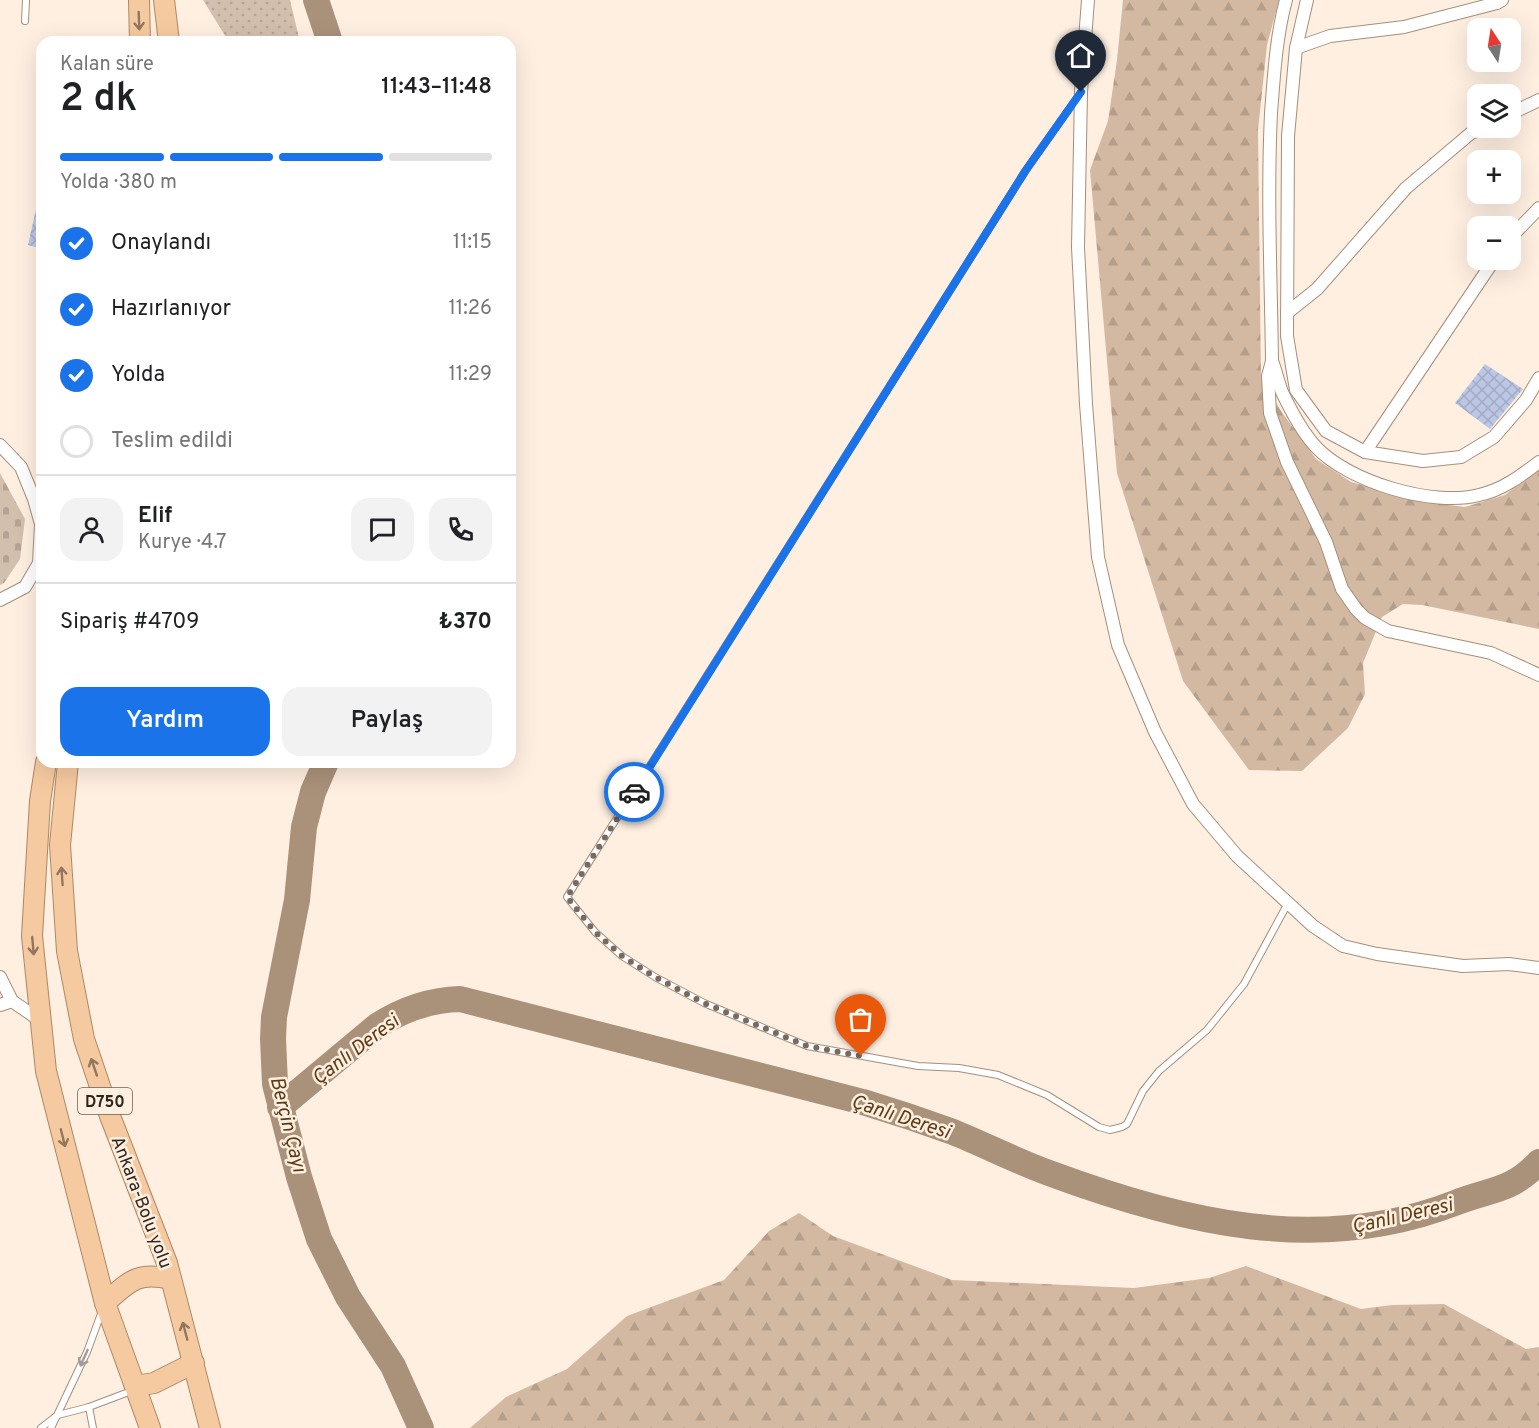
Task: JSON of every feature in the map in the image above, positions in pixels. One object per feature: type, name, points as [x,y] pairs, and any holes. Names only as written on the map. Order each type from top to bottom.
[{"type":"highway","points":[[139,0],[140,36]]},
{"type":"highway","points":[[164,0],[169,36]]},
{"type":"highway","points":[[169,0],[170,36]]},
{"type":"highway","name":"D750","points":[[45,768],[40,801],[32,936],[46,1071],[105,1304],[150,1428]]},
{"type":"highway","name":"Ankara-Bolu yolu","points":[[67,768],[60,845],[67,951],[84,1039],[171,1279],[210,1428]]},
{"type":"highway","points":[[105,1304],[133,1279],[157,1276],[171,1279]]},
{"type":"highway","points":[[135,1388],[154,1383],[194,1363]]},
{"type":"street","points":[[1088,0],[1081,92],[1078,247],[1086,404],[1098,557],[1118,645],[1155,732],[1193,804],[1237,856],[1313,926],[1343,946],[1377,954],[1463,966],[1509,964],[1539,968]]},
{"type":"street","points":[[1286,0],[1274,65],[1269,158],[1272,361],[1268,376],[1270,413],[1287,462],[1326,542],[1342,589],[1365,618],[1388,631],[1491,652],[1539,675]]},
{"type":"street","points":[[1307,0],[1296,48],[1288,136],[1287,336],[1296,390],[1326,430],[1365,452],[1423,461],[1461,457],[1494,437],[1526,400],[1539,378]]},
{"type":"street","points":[[1296,48],[1330,36],[1404,27],[1502,0]]},
{"type":"street","points":[[1521,108],[1539,99]]},
{"type":"street","points":[[1287,313],[1317,289],[1406,188],[1467,137]]},
{"type":"street","points":[[1521,227],[1539,208]]},
{"type":"street","points":[[1365,452],[1487,270]]},
{"type":"street","points":[[1272,361],[1298,423],[1315,446],[1346,470],[1373,481],[1424,495],[1478,496],[1507,484],[1539,462]]},
{"type":"street","points":[[0,446],[21,467],[36,506]]},
{"type":"street","points":[[0,600],[25,587],[36,568]]},
{"type":"street","points":[[0,978],[4,1001],[41,1021]]},
{"type":"lane","points":[[25,21],[26,0]]},
{"type":"lane","points":[[1081,92],[1026,170],[567,897],[595,932],[622,956],[655,977],[704,1003],[807,1046],[918,1066],[959,1068],[998,1075],[1047,1095],[1099,1127],[1110,1130],[1127,1124],[1143,1091],[1159,1071],[1207,1030],[1244,984],[1288,903]]},
{"type":"lane","points":[[51,1428],[87,1352],[105,1304]]},
{"type":"lane","points":[[41,1428],[58,1415],[88,1407],[135,1388]]},
{"type":"lane","points":[[88,1407],[93,1428]]},
{"type":"green space","points":[[203,0],[290,0],[299,36],[225,36]]},
{"type":"green space","points":[[1123,0],[1279,0],[1267,45],[1258,130],[1261,379],[1316,459],[1351,482],[1419,501],[1465,507],[1505,495],[1539,469],[1539,629],[1422,605],[1403,604],[1382,617],[1363,663],[1365,694],[1348,728],[1302,771],[1249,770],[1183,681],[1117,473],[1090,170],[1108,121]]},
{"type":"green space","points":[[0,473],[25,519],[20,559],[4,583],[0,585]]},
{"type":"green space","points":[[799,1213],[833,1236],[952,1280],[1134,1288],[1209,1278],[1246,1266],[1361,1309],[1392,1305],[1444,1304],[1526,1349],[1539,1347],[1539,1428],[470,1428],[506,1397],[567,1369],[627,1316],[724,1280],[769,1231]]},
{"type":"building","points":[[36,209],[36,247],[28,245]]},
{"type":"building","points":[[1485,364],[1523,389],[1490,429],[1455,403]]},
{"type":"waterway","name":"Berçin Çayı","points":[[316,0],[328,36]]},
{"type":"waterway","name":"Berçin Çayı","points":[[323,768],[313,792],[304,827],[297,900],[274,1017],[275,1084],[299,1177],[319,1239],[348,1297],[393,1366],[421,1428]]},
{"type":"waterway","name":"Çanlı Deresi","points":[[280,1107],[377,1026],[407,1010],[427,1004],[460,999],[863,1102],[953,1132],[1037,1168],[1099,1191],[1200,1218],[1250,1226],[1302,1230],[1353,1228],[1404,1219],[1500,1188],[1519,1179],[1539,1162]]},
{"type":"way so far","points":[[634,792],[567,897],[595,932],[622,956],[655,977],[704,1003],[807,1046],[861,1056]]},
{"type":"route","points":[[634,792],[1026,170],[1081,92]]}]
